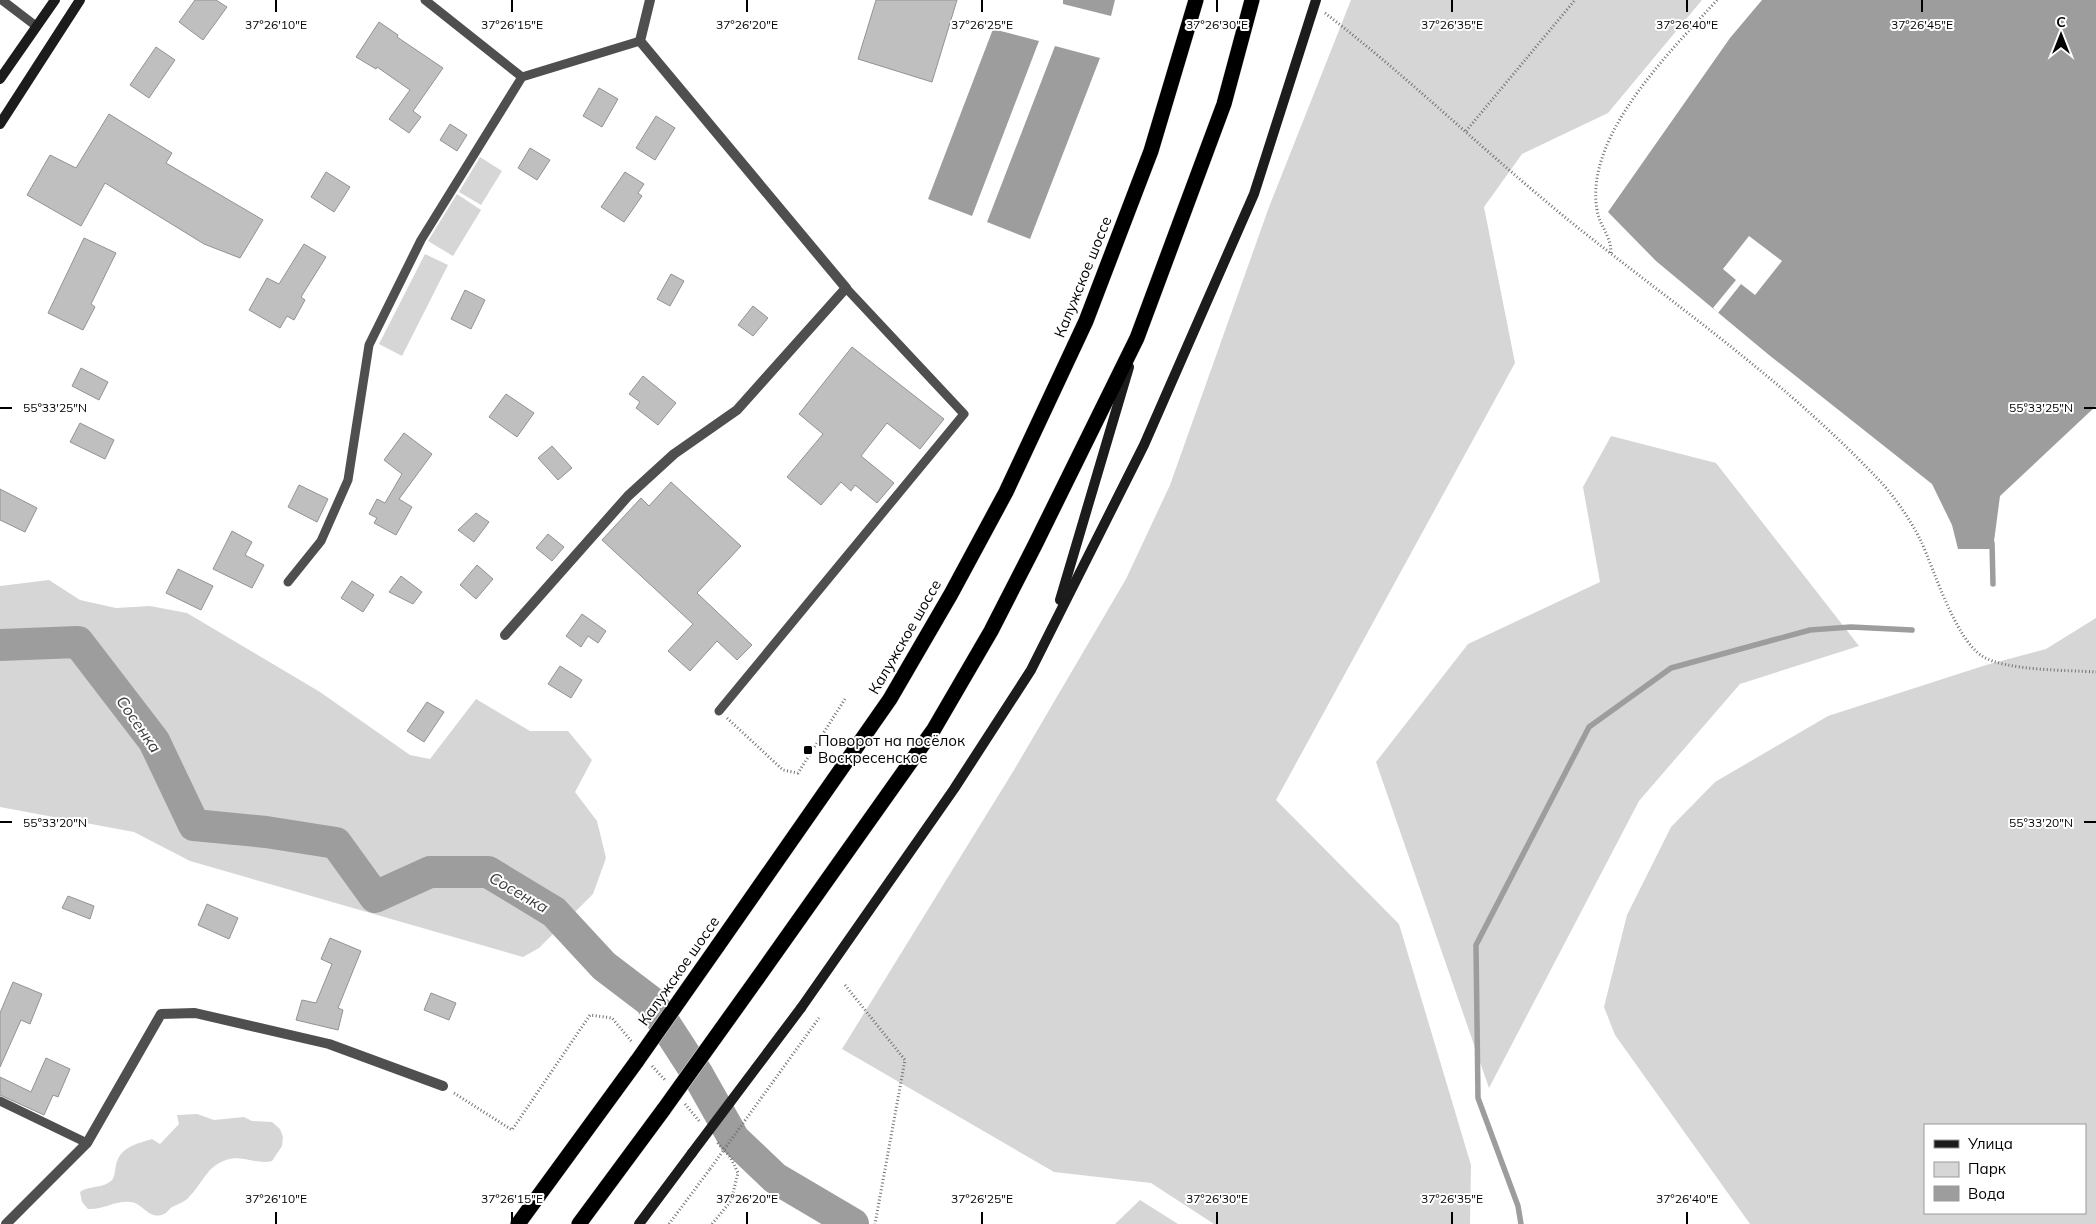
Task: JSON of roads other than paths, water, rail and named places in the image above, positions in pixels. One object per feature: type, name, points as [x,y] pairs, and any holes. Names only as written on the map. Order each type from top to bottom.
[{"type":"highway","name":"Калужское шоссе","points":[[518,1224],[638,1061],[890,699],[951,594],[1006,492],[1090,312],[1151,151],[1196,0]]},
{"type":"highway","points":[[579,1224],[664,1109],[934,729],[992,631],[1137,338],[1224,104],[1252,0]]},
{"type":"main road","points":[[0,79],[54,0]]},
{"type":"main road","points":[[0,124],[80,0]]},
{"type":"main road","points":[[638,1224],[801,1008],[954,789],[1031,670],[1144,445],[1254,194],[1315,3]]},
{"type":"main road","points":[[1052,627],[1137,338]]},
{"type":"street","points":[[505,635],[628,496],[674,454],[737,410],[846,288],[640,41],[650,0]]},
{"type":"street","points":[[6,1224],[87,1143],[161,1014],[194,1013],[329,1044],[443,1086]]},
{"type":"lane","points":[[2,0],[36,26]]},
{"type":"lane","points":[[425,0],[522,77]]},
{"type":"lane","points":[[288,582],[322,541],[348,480],[369,345],[421,240],[522,77],[640,41]]},
{"type":"lane","points":[[719,711],[964,414],[846,288]]},
{"type":"lane","points":[[0,1101],[87,1143]]},
{"type":"water","points":[[1063,0],[1115,0],[1111,16],[1063,4]]},
{"type":"water","points":[[1762,0],[2096,0],[2096,406],[2000,496],[1993,549],[1958,549],[1952,525],[1932,484],[1769,355],[1656,261],[1608,212],[1730,38]]},
{"type":"water","points":[[993,29],[1039,41],[972,216],[928,199]]},
{"type":"water","points":[[1055,46],[1100,58],[1030,239],[987,222]]},
{"type":"waterway","points":[[1992,543],[1993,584]]},
{"type":"waterway","points":[[1521,1224],[1518,1206],[1478,1098],[1476,945],[1589,727],[1671,668],[1810,630],[1851,627],[1912,630]]},
{"type":"waterway","name":"Сосенка","points":[[0,645],[78,642],[154,741],[194,825],[266,832],[336,843],[375,897],[430,872],[488,872],[554,912],[604,966],[650,1001],[698,1075],[734,1139],[775,1178],[853,1224]]},
{"type":"place","name":"Поворот на посёлок Воскресенское","points":[[808,750]]}]
